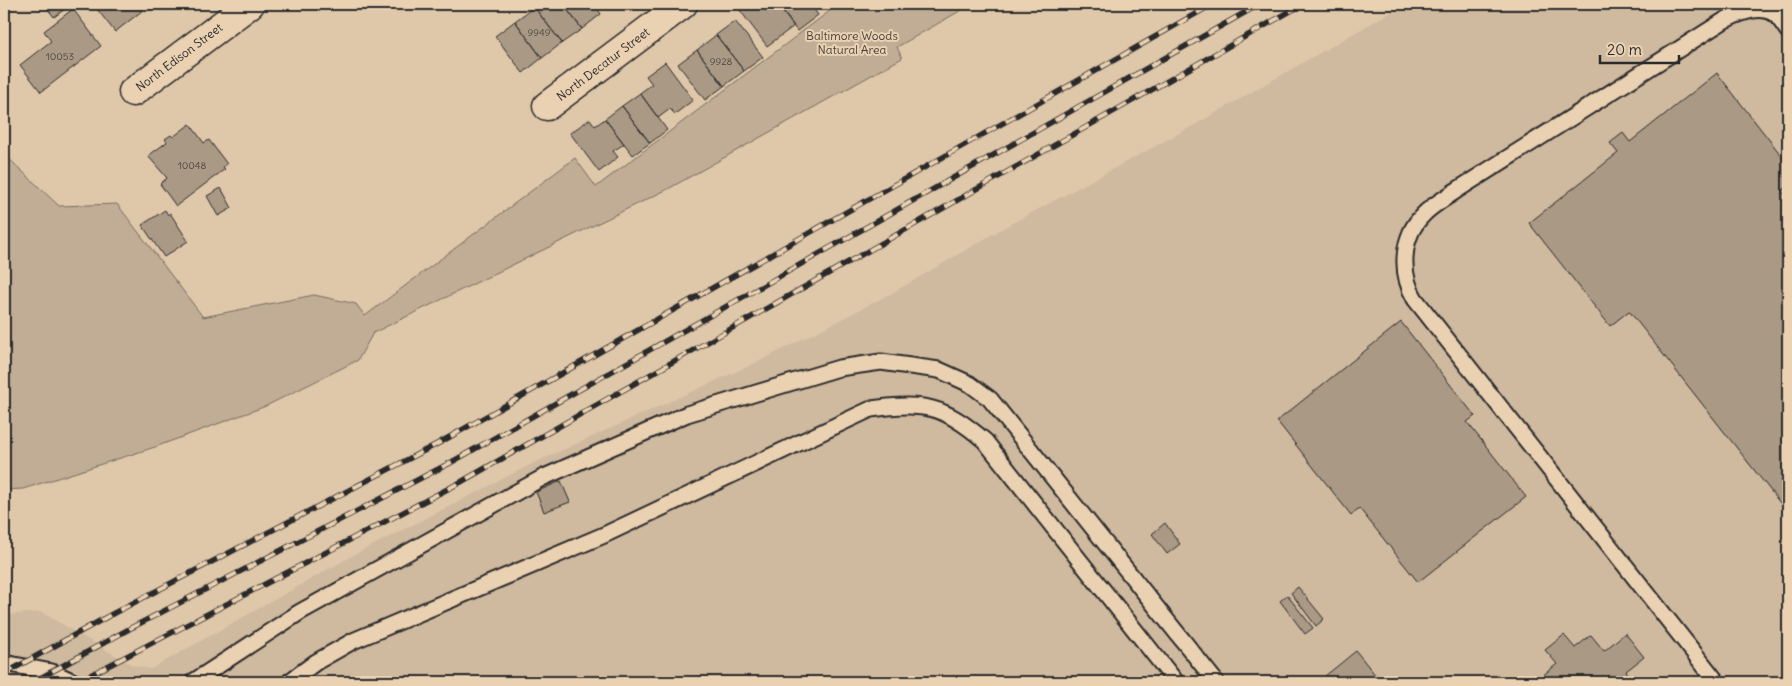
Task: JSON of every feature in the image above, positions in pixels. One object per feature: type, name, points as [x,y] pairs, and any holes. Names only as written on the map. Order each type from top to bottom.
[{"type":"street","name":"North Edison Street","points":[[133,92],[250,4]]},
{"type":"street","name":"North Decatur Street","points":[[548,106],[683,4]]},
{"type":"lane","points":[[1717,682],[1415,299],[1408,286],[1406,248],[1412,230],[1423,215],[1457,190],[1725,20],[1740,13],[1766,10],[1775,14],[1788,31]]},
{"type":"lane","points":[[193,682],[300,612],[542,478],[687,414],[839,368],[881,362],[917,365],[939,370],[970,384],[990,399],[1216,682]]},
{"type":"lane","points":[[289,682],[316,662],[353,641],[604,535],[871,409],[906,404],[934,408],[962,421],[985,441],[1176,682]]},
{"type":"lane","points":[[4,662],[52,672],[74,682]]},
{"type":"shaded area","points":[[1405,4],[1788,4],[1788,682],[4,682],[4,615],[41,612],[132,665],[151,669],[352,556],[534,463],[764,359],[894,292],[1007,226],[1191,127]]},
{"type":"green space","name":"Baltimore Woods Natural Area","points":[[839,4],[972,4],[897,47],[902,58],[668,189],[373,333],[358,360],[266,406],[155,447],[23,489],[4,490],[4,154],[59,206],[117,204],[203,317],[314,295],[356,304],[365,316],[575,158],[596,187]]},
{"type":"building","points":[[44,4],[72,4],[54,17]]},
{"type":"building","points":[[93,4],[142,4],[140,6],[143,10],[115,32]]},
{"type":"building","points":[[538,4],[563,4],[582,29],[562,43],[534,7]]},
{"type":"building","points":[[563,4],[594,4],[601,14],[582,29]]},
{"type":"building","points":[[777,4],[794,26],[767,46],[736,5]]},
{"type":"building","points":[[777,4],[810,4],[818,15],[797,31]]},
{"type":"building","points":[[534,7],[562,43],[542,58],[515,21]]},
{"type":"building","points":[[73,9],[101,46],[41,92],[20,65],[51,41],[44,31]]},
{"type":"building","points":[[515,21],[542,58],[523,73],[495,36]]},
{"type":"building","points":[[735,21],[763,57],[744,71],[716,35]]},
{"type":"building","points":[[716,35],[744,71],[724,86],[697,50]]},
{"type":"building","points":[[697,50],[724,86],[705,100],[678,64]]},
{"type":"building","points":[[665,62],[693,100],[675,114],[670,109],[658,118],[640,93],[652,84],[646,76]]},
{"type":"building","points":[[1717,73],[1788,164],[1788,186],[1782,191],[1788,200],[1788,513],[1629,311],[1610,326],[1529,223],[1618,153],[1610,143],[1623,133],[1630,142]]},
{"type":"building","points":[[640,93],[667,130],[650,143],[622,106]]},
{"type":"building","points":[[622,106],[650,143],[633,155],[605,119]]},
{"type":"building","points":[[590,119],[595,126],[605,119],[624,144],[613,151],[618,157],[599,172],[570,133]]},
{"type":"building","points":[[190,124],[204,143],[209,140],[227,164],[223,167],[225,169],[176,206],[160,184],[167,178],[148,156],[167,142],[165,139],[171,135],[173,137]]},
{"type":"building","points":[[221,188],[232,208],[218,216],[207,196]]},
{"type":"building","points":[[165,210],[168,215],[170,213],[188,241],[164,257],[142,225]]},
{"type":"building","points":[[1401,322],[1475,416],[1467,422],[1526,497],[1418,582],[1359,508],[1351,515],[1277,421]]},
{"type":"building","points":[[561,481],[570,502],[544,512],[536,492]]},
{"type":"building","points":[[1165,523],[1180,544],[1167,554],[1152,534]]},
{"type":"building","points":[[1298,587],[1324,619],[1316,626],[1291,593]]},
{"type":"building","points":[[1287,595],[1313,628],[1305,634],[1280,601]]},
{"type":"building","points":[[1625,633],[1644,657],[1626,671],[1630,676],[1622,682],[1547,682],[1542,676],[1557,664],[1545,650],[1564,635],[1575,648],[1591,635],[1604,651]]},
{"type":"building","points":[[1356,651],[1381,682],[1331,682],[1325,676]]},
{"type":"railway","points":[[4,674],[114,613],[439,443],[1213,4]]},
{"type":"railway","points":[[33,682],[129,629],[450,463],[1260,4]]},
{"type":"railway","points":[[77,682],[461,482],[1303,4]]}]
